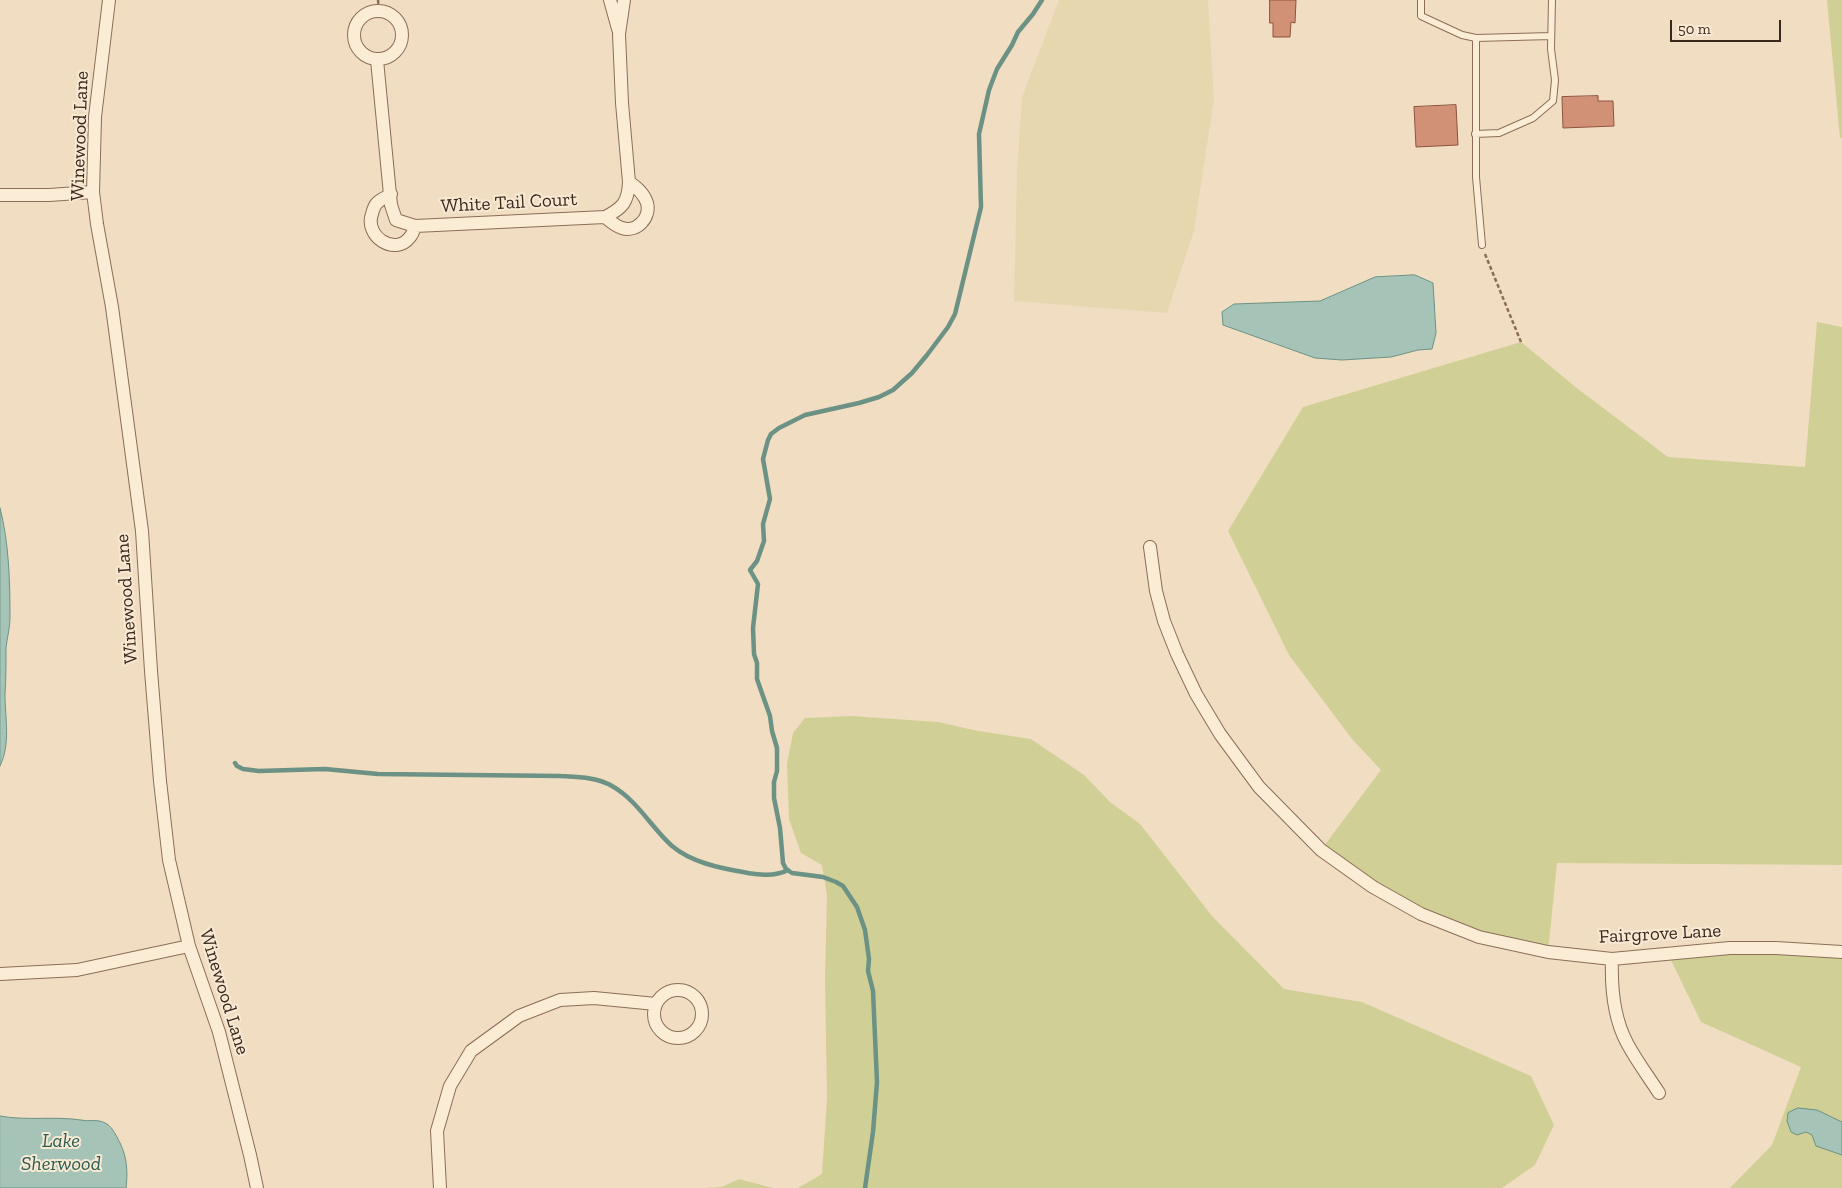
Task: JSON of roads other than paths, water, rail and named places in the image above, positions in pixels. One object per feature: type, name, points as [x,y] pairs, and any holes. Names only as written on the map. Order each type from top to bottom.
[{"type":"street","name":"Winewood Lane","points":[[109,0],[95,117],[93,192],[112,307],[142,532],[150,671],[168,852],[189,946],[219,1032],[250,1155],[256,1188]]},
{"type":"street","name":"White Tail Court","points":[[610,0],[619,34]]},
{"type":"street","name":"White Tail Court","points":[[377,60],[393,216],[396,220],[416,226],[605,217],[618,211],[628,194],[629,182],[622,103],[619,34],[624,0]]},
{"type":"street","points":[[378,5],[393,16],[400,24],[403,33],[402,40],[395,53],[377,60],[360,52],[354,35],[356,25],[360,19],[378,5]]},
{"type":"street","name":"White Tail Court","points":[[605,217],[622,229],[633,229],[643,223],[648,211],[647,201],[639,189],[629,182]]},
{"type":"street","points":[[0,195],[49,195],[93,192]]},
{"type":"street","name":"White Tail Court","points":[[391,194],[376,204],[371,216],[370,228],[378,238],[387,244],[399,245],[410,238],[416,226]]},
{"type":"street","name":"Fairgrove Lane","points":[[1150,547],[1156,591],[1164,621],[1196,694],[1220,734],[1259,787],[1321,850],[1373,887],[1421,914],[1478,937],[1548,952],[1612,959],[1730,948],[1776,948],[1842,952]]},
{"type":"street","points":[[0,974],[78,970],[189,946]]},
{"type":"street","points":[[1612,959],[1611,978],[1614,1007],[1620,1025],[1626,1042],[1659,1093]]},
{"type":"street","points":[[440,1188],[438,1131],[450,1086],[471,1051],[519,1016],[560,1000],[594,998],[656,1004]]},
{"type":"lane","points":[[1421,0],[1421,16],[1462,35],[1476,38],[1551,36]]},
{"type":"lane","points":[[1475,134],[1499,133],[1533,118],[1552,101],[1555,80],[1551,36],[1552,0]]},
{"type":"lane","points":[[1476,38],[1476,177],[1482,245]]},
{"type":"water","points":[[1415,275],[1433,283],[1436,333],[1432,349],[1418,350],[1391,357],[1342,360],[1315,358],[1223,325],[1222,312],[1234,304],[1320,301],[1375,277]]},
{"type":"water","points":[[0,508],[7,548],[10,626],[6,648],[5,694],[7,731],[5,749],[0,766]]},
{"type":"water","points":[[1798,1108],[1817,1110],[1842,1122],[1842,1155],[1816,1146],[1812,1135],[1806,1132],[1797,1135],[1791,1132],[1787,1121],[1788,1113]]},
{"type":"water","name":"Lake Sherwood","points":[[0,1116],[61,1118],[97,1121],[107,1124],[115,1133],[126,1159],[126,1188],[0,1188]]},
{"type":"waterway","points":[[865,1188],[873,1132],[877,1082],[873,991],[868,971],[869,959],[865,930],[857,907],[843,886],[823,877],[792,873],[786,869],[783,863],[780,828],[774,798],[777,748],[770,716],[757,679],[753,628],[758,584],[750,570],[757,561],[764,541],[763,524],[770,499],[763,459],[771,434],[779,428],[805,415],[859,403],[879,397],[893,390],[912,373],[948,327],[955,314],[981,207],[979,134],[989,90],[997,69],[1018,32],[1042,0]]},
{"type":"waterway","points":[[235,763],[243,769],[259,771],[325,769],[378,774],[560,776],[594,779],[606,783],[621,792],[672,846],[696,860],[754,874],[766,875],[788,870]]}]
